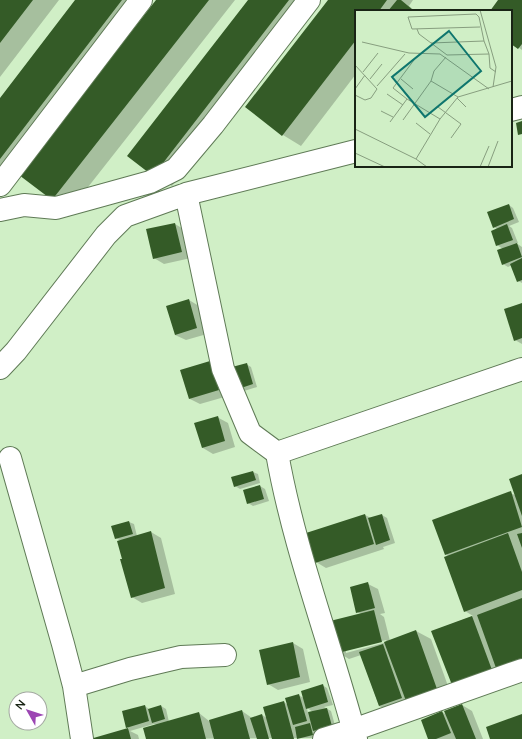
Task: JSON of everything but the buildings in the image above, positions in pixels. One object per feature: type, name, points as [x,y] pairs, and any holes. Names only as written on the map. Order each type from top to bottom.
[{"type":"street","points":[[0,185],[140,0]]},
{"type":"street","points":[[0,210],[24,205],[56,208],[150,182],[176,169],[213,125],[309,0]]},
{"type":"street","points":[[512,110],[522,107]]},
{"type":"street","points":[[0,368],[16,351],[106,235],[125,216],[186,194],[355,151]]},
{"type":"street","points":[[186,194],[223,369],[250,433],[277,453],[300,546],[355,735]]},
{"type":"street","points":[[277,453],[522,369]]},
{"type":"street","points":[[10,458],[74,686],[82,739]]},
{"type":"street","points":[[74,686],[130,669],[181,657],[225,655]]},
{"type":"street","points":[[324,739],[355,735],[522,670]]}]
